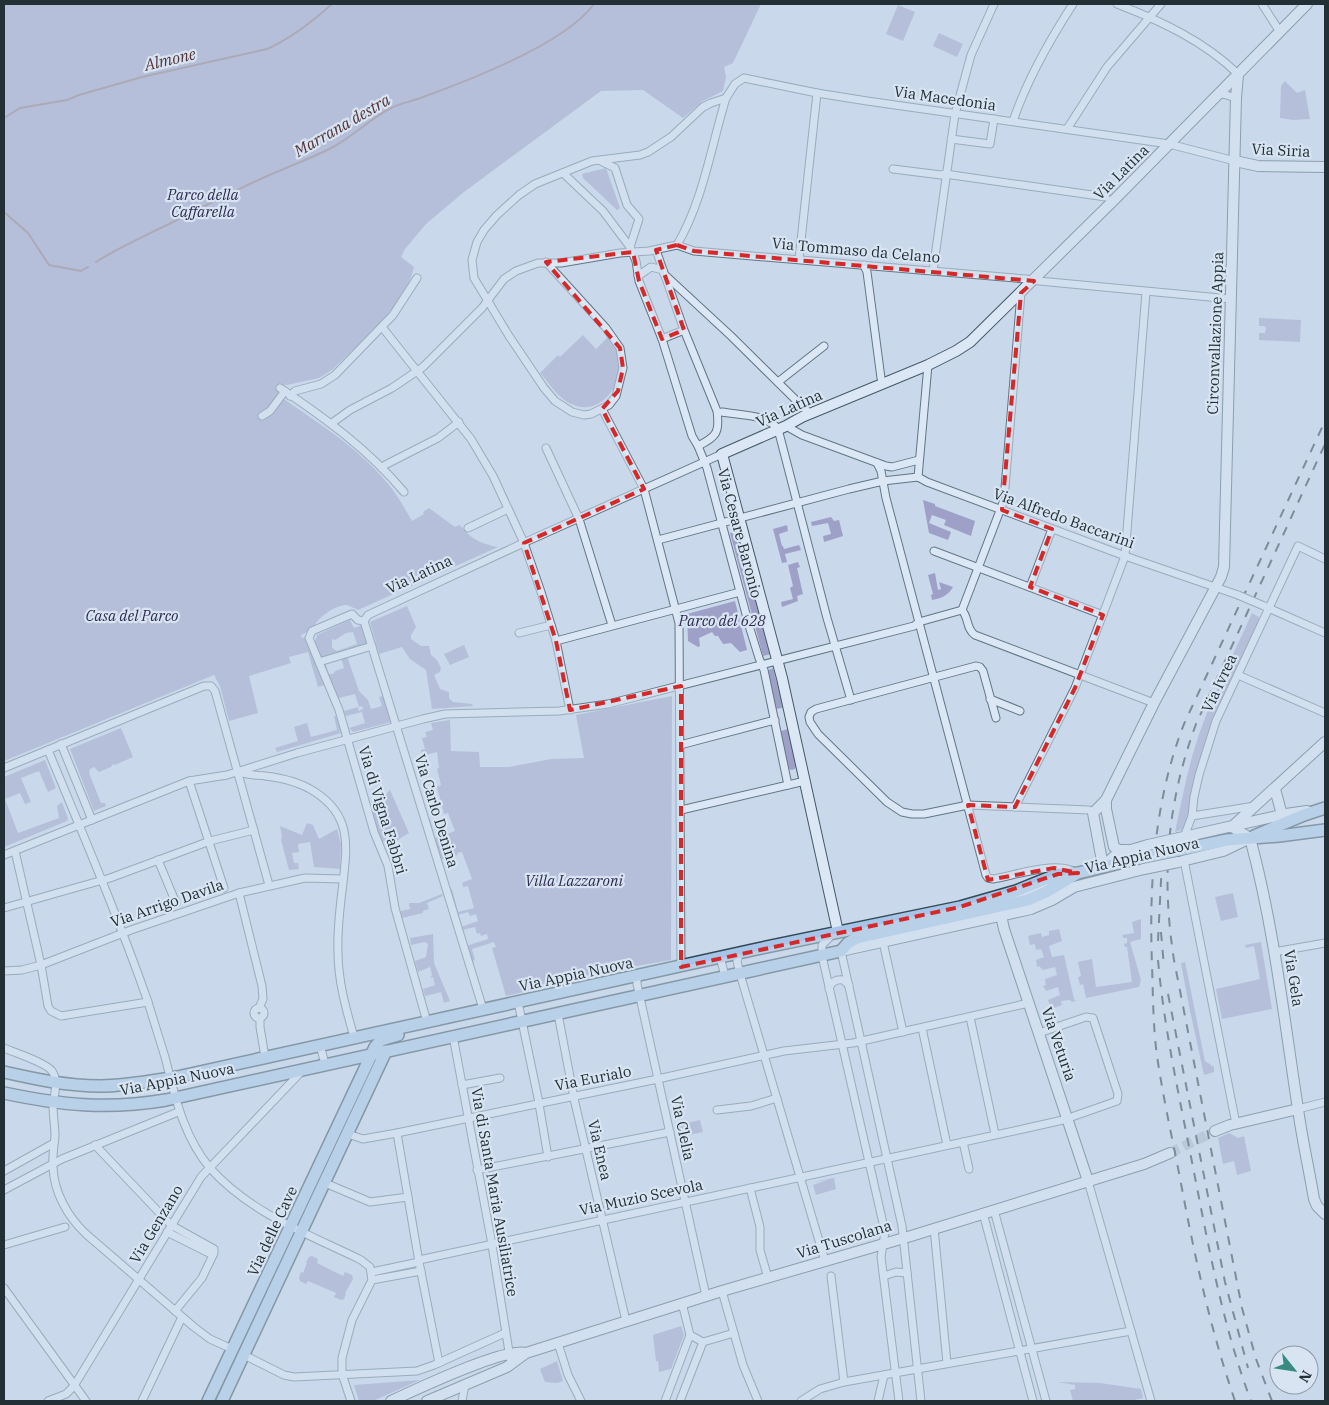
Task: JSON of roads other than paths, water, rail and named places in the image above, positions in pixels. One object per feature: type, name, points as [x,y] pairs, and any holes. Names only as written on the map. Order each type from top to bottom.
[{"type":"main road","points":[[1250,838],[1285,818],[1320,809]]},
{"type":"main road","name":"Via Appia Nuova","points":[[4,1072],[56,1082],[88,1085],[113,1085],[169,1078],[838,932],[981,909],[1001,911],[1039,896],[1078,873],[1147,851],[1181,850],[1221,841],[1325,830]]},
{"type":"main road","points":[[981,909],[1058,874],[1078,873]]},
{"type":"main road","name":"Via Appia Nuova","points":[[4,1093],[54,1103],[114,1106],[150,1103],[822,956],[841,951],[855,938],[981,909]]},
{"type":"main road","points":[[371,1054],[379,1042],[424,1029],[444,1019]]},
{"type":"main road","name":"Via delle Cave","points":[[222,1401],[386,1051]]},
{"type":"main road","name":"Via delle Cave","points":[[208,1401],[371,1054]]},
{"type":"main road","points":[[232,1349],[244,1355]]},
{"type":"street","points":[[933,271],[945,174],[955,114],[971,55],[994,4]]},
{"type":"street","points":[[1013,121],[1024,91],[1073,4]]},
{"type":"street","points":[[1117,4],[1149,16],[1196,41],[1238,74],[1307,4]]},
{"type":"street","points":[[1067,129],[1104,71],[1161,4]]},
{"type":"street","points":[[1262,4],[1280,32]]},
{"type":"street","name":"Via Latina","points":[[364,621],[368,615],[524,543],[967,345],[1034,281],[1238,74]]},
{"type":"street","name":"Circonvallazione Appia","points":[[1215,587],[1224,569],[1238,74]]},
{"type":"street","name":"Via Macedonia","points":[[726,98],[735,84],[744,78],[817,93],[1169,144],[1235,162]]},
{"type":"street","points":[[799,259],[817,93]]},
{"type":"street","points":[[1216,96],[1223,94],[1236,98]]},
{"type":"street","points":[[546,262],[606,328],[620,348],[623,368],[618,391],[611,402],[589,415],[566,408],[551,397],[477,286],[472,272],[472,257],[478,239],[494,218],[519,195],[541,180],[599,160],[646,153],[672,137],[705,106],[726,98]]},
{"type":"street","points":[[332,423],[350,410],[392,388],[417,372],[447,344],[488,300],[500,282],[506,277],[538,263],[560,262],[632,250],[656,250],[677,245],[696,205],[726,98]]},
{"type":"street","points":[[951,139],[990,144],[994,118]]},
{"type":"street","points":[[599,160],[615,168],[627,205],[639,219],[632,250]]},
{"type":"street","name":"Via Siria","points":[[1235,162],[1258,166],[1325,167]]},
{"type":"street","points":[[893,169],[945,174],[1106,197]]},
{"type":"street","points":[[563,173],[603,211],[632,250]]},
{"type":"street","name":"Via Tommaso da Celano","points":[[677,245],[694,250],[1026,279],[1231,300]]},
{"type":"street","name":"Via Cesare Baronio","points":[[632,250],[638,276],[662,339],[692,436],[705,462],[740,592],[764,670],[775,720]]},
{"type":"street","points":[[656,250],[684,330],[715,406],[717,416],[714,436],[698,446]]},
{"type":"street","points":[[864,265],[867,272],[881,378]]},
{"type":"street","points":[[638,276],[652,268],[663,272],[810,414]]},
{"type":"street","points":[[262,416],[270,411],[285,392],[321,384],[331,378],[382,327],[400,306],[417,278]]},
{"type":"street","points":[[1015,807],[1081,676],[1125,556],[1146,292]]},
{"type":"street","points":[[962,610],[1005,496],[1021,293]]},
{"type":"street","points":[[382,327],[459,422],[479,451],[508,509],[524,543],[551,625],[570,710]]},
{"type":"street","points":[[662,339],[684,330]]},
{"type":"street","points":[[778,382],[824,346]]},
{"type":"street","points":[[658,540],[883,481],[918,477],[928,364]]},
{"type":"street","points":[[285,392],[332,423],[382,467],[404,492]]},
{"type":"street","points":[[602,409],[644,489],[676,609],[680,636],[681,966]]},
{"type":"street","points":[[722,412],[763,419],[782,428],[892,467],[919,460]]},
{"type":"street","points":[[385,465],[438,438],[459,422]]},
{"type":"street","points":[[782,428],[798,503],[827,618],[851,700]]},
{"type":"street","points":[[546,448],[579,519],[611,622]]},
{"type":"street","name":"Via Cesare Baronio","points":[[722,454],[776,657],[805,781]]},
{"type":"street","points":[[877,463],[881,471],[886,498],[986,875],[988,878],[993,879],[1054,868],[1064,868],[1078,873]]},
{"type":"street","name":"Via Alfredo Baccarini","points":[[918,477],[1125,556],[1238,595],[1325,631]]},
{"type":"street","points":[[468,528],[508,509]]},
{"type":"street","points":[[1030,587],[1052,529]]},
{"type":"street","name":"Via Ivrea","points":[[1181,850],[1192,816],[1194,797],[1205,754],[1216,721],[1267,607],[1298,546],[1325,559]]},
{"type":"street","points":[[934,551],[1103,615]]},
{"type":"street","points":[[1093,813],[1106,800],[1215,587]]},
{"type":"street","points":[[556,642],[740,592]]},
{"type":"street","points":[[4,856],[189,781],[227,775],[398,726],[446,714],[510,714],[570,710],[608,704],[737,671],[760,661],[797,655],[914,626],[919,622],[962,610]]},
{"type":"street","points":[[962,610],[972,634],[1154,704]]},
{"type":"street","name":"Via di Vigna Fabbri","points":[[364,621],[358,620],[352,614],[312,631],[309,638],[339,710],[374,832],[388,866],[395,908],[427,1022]]},
{"type":"street","name":"Via Carlo Denina","points":[[364,621],[398,726],[483,1009]]},
{"type":"street","points":[[519,634],[551,625]]},
{"type":"street","points":[[319,662],[372,646]]},
{"type":"street","points":[[996,718],[980,667],[965,668],[935,678],[816,709],[811,712],[809,719],[812,727],[818,734],[897,810],[910,814],[919,814],[968,804],[1089,810],[1093,813],[1103,866]]},
{"type":"street","points":[[1238,675],[1325,713]]},
{"type":"street","points":[[4,768],[208,685],[215,691],[269,885]]},
{"type":"street","points":[[991,701],[1020,710]]},
{"type":"street","points":[[680,745],[775,720],[788,785]]},
{"type":"street","points":[[1250,838],[1232,827],[1325,742]]},
{"type":"street","points":[[62,744],[92,820]]},
{"type":"street","points":[[48,750],[124,933],[160,1040],[178,1112],[192,1141],[210,1167],[242,1198],[262,1212],[365,1262],[372,1272],[372,1280],[352,1320],[342,1358],[342,1374],[351,1401]]},
{"type":"street","points":[[238,771],[290,781],[306,787],[317,793],[330,806],[339,819],[345,833],[346,843],[338,930],[338,962],[342,992],[354,1037]]},
{"type":"street","points":[[189,781],[224,888]]},
{"type":"street","points":[[681,810],[805,781],[838,932],[824,942],[822,956],[844,1044],[886,1232],[882,1257],[899,1401]]},
{"type":"street","points":[[1275,789],[1285,818]]},
{"type":"street","points":[[1106,800],[1106,809],[1115,848],[1127,850]]},
{"type":"street","points":[[1192,816],[1257,806]]},
{"type":"street","name":"Via Appia Nuova","points":[[1001,911],[1038,906],[1086,883],[1144,869],[1232,827],[1285,818]]},
{"type":"street","points":[[4,908],[103,880],[210,841],[254,830]]},
{"type":"street","points":[[1098,836],[1111,834]]},
{"type":"street","name":"Via Appia Nuova","points":[[1181,850],[1227,850],[1250,838]]},
{"type":"street","name":"Via Gela","points":[[1250,838],[1267,908],[1298,1109],[1315,1202],[1323,1212]]},
{"type":"street","name":"Via Appia Nuova","points":[[1103,866],[1114,856],[1127,850],[1147,851]]},
{"type":"street","points":[[1181,850],[1236,1124]]},
{"type":"street","points":[[15,851],[42,965],[48,1007],[53,1013],[61,1016],[148,1002]]},
{"type":"street","points":[[158,860],[176,903]]},
{"type":"street","name":"Via Arrigo Davila","points":[[4,971],[22,970],[42,965],[124,933],[239,893],[305,878],[343,879]]},
{"type":"street","points":[[239,893],[262,982],[262,999],[259,1008],[264,1012],[260,1018],[260,1027],[265,1057]]},
{"type":"street","name":"Via Appia Nuova","points":[[841,951],[883,942],[981,909]]},
{"type":"street","name":"Via Veturia","points":[[1001,911],[1004,929],[1088,1181]]},
{"type":"street","points":[[883,942],[903,1032]]},
{"type":"street","points":[[1274,952],[1325,943]]},
{"type":"street","points":[[841,951],[902,1226],[922,1401]]},
{"type":"street","points":[[740,953],[737,960],[740,974],[827,1260]]},
{"type":"street","points":[[717,958],[722,961],[724,972],[721,978]]},
{"type":"street","name":"Via Clelia","points":[[637,976],[706,1296]]},
{"type":"street","points":[[829,989],[835,981],[843,980],[849,985]]},
{"type":"street","points":[[518,1002],[548,1156]]},
{"type":"street","name":"Via Eurialo","points":[[348,1134],[363,1139],[397,1133],[797,1048],[861,1041],[1029,1004]]},
{"type":"street","name":"Via Enea","points":[[558,1014],[574,1096],[626,1321]]},
{"type":"street","name":"Via Muzio Scevola","points":[[372,1272],[491,1243],[963,1142],[1068,1118],[1116,1102],[1119,1097],[1094,1019],[1091,1016],[1039,1033]]},
{"type":"street","points":[[970,1017],[995,1134]]},
{"type":"street","points":[[922,1028],[947,1145]]},
{"type":"street","name":"Via di Santa Maria Ausiliatrice","points":[[453,1036],[510,1353]]},
{"type":"street","points":[[320,1045],[325,1064]]},
{"type":"street","points":[[4,1048],[49,1068],[54,1074],[56,1082],[54,1103],[54,1179],[72,1220],[182,1317],[210,1339],[232,1349]]},
{"type":"street","points":[[352,1058],[359,1064],[362,1074],[367,1071],[370,1072],[373,1075],[373,1080]]},
{"type":"street","name":"Via Genzano","points":[[48,1401],[66,1394],[74,1386],[200,1177],[304,1069]]},
{"type":"street","points":[[462,1085],[500,1078]]},
{"type":"street","points":[[717,1110],[748,1107],[777,1098]]},
{"type":"street","points":[[1215,1131],[1325,1102]]},
{"type":"street","points":[[4,1190],[53,1163],[178,1112]]},
{"type":"street","points":[[1274,1115],[1293,1120],[1302,1132]]},
{"type":"street","points":[[478,1170],[670,1132]]},
{"type":"street","points":[[397,1133],[439,1363]]},
{"type":"street","points":[[963,1142],[969,1169]]},
{"type":"street","points":[[4,1171],[54,1143]]},
{"type":"street","points":[[95,1145],[169,1229],[215,1250],[202,1278],[175,1311]]},
{"type":"street","name":"Via Tuscolana","points":[[427,1401],[504,1369],[515,1363],[526,1353],[682,1303],[884,1244],[1088,1181],[1170,1153]]},
{"type":"street","points":[[1088,1181],[1151,1401]]},
{"type":"street","points":[[325,1183],[370,1202],[408,1197]]},
{"type":"street","points":[[750,1188],[760,1227],[760,1250],[768,1278]]},
{"type":"street","points":[[994,1210],[1046,1401]]},
{"type":"street","points":[[983,1213],[1033,1401]]},
{"type":"street","points":[[4,1245],[65,1227]]},
{"type":"street","points":[[934,1228],[947,1364]]},
{"type":"street","points":[[372,1280],[421,1270]]},
{"type":"street","points":[[884,1276],[896,1272],[908,1273]]},
{"type":"street","points":[[831,1276],[844,1382]]},
{"type":"street","points":[[4,1288],[7,1298],[86,1401]]},
{"type":"street","points":[[722,1291],[746,1374],[758,1401]]},
{"type":"street","points":[[665,1401],[690,1335],[682,1303]]},
{"type":"street","points":[[142,1401],[182,1317]]},
{"type":"street","points":[[801,1401],[816,1391],[844,1382],[1131,1331]]},
{"type":"street","points":[[244,1355],[290,1376],[417,1371],[505,1333]]},
{"type":"street","points":[[690,1335],[703,1342],[734,1333]]},
{"type":"street","points":[[680,1401],[703,1342]]},
{"type":"street","points":[[558,1343],[568,1375],[581,1401]]},
{"type":"street","points":[[391,1401],[436,1381],[510,1353],[509,1361],[504,1369]]},
{"type":"street","name":"Via Tuscolana","points":[[510,1353],[526,1353]]},
{"type":"street","points":[[878,1401],[884,1376]]},
{"type":"street","points":[[436,1381],[434,1389],[442,1394]]},
{"type":"street","points":[[462,1401],[465,1385]]},
{"type":"waterway","name":"Almone","points":[[4,118],[20,108],[67,100],[142,77],[267,49],[301,29],[332,4]]},
{"type":"waterway","name":"Marrana destra","points":[[96,262],[230,193],[331,148],[391,108],[466,81],[516,59],[562,33],[581,18],[594,4]]},
{"type":"waterway","name":"Marrana destra","points":[[4,212],[28,233],[49,265],[81,271],[88,267]]},
{"type":"tunnel","points":[[1170,1153],[1215,1131]]},
{"type":"railway","points":[[1235,1401],[1210,1318],[1197,1263],[1157,1056],[1153,1010],[1151,935],[1153,873],[1160,813],[1166,783],[1184,724],[1325,421]]},
{"type":"railway","points":[[1272,1401],[1256,1359],[1242,1308],[1174,960],[1168,899],[1169,840],[1178,783],[1196,724],[1325,444]]},
{"type":"railway","points":[[1158,941],[1162,861]]},
{"type":"railway","points":[[1161,932],[1164,967]]},
{"type":"railway","points":[[1158,960],[1172,1061],[1210,1253],[1232,1343],[1251,1401]]},
{"type":"railway","points":[[1168,994],[1225,1282],[1248,1368]]},
{"type":"park label","name":"Parco della Caffarella","points":[[203,202]]},
{"type":"park label","name":"Casa del Parco","points":[[132,615]]},
{"type":"park label","name":"Parco del 628","points":[[722,620]]},
{"type":"park label","name":"Villa Lazzaroni","points":[[574,880]]}]
